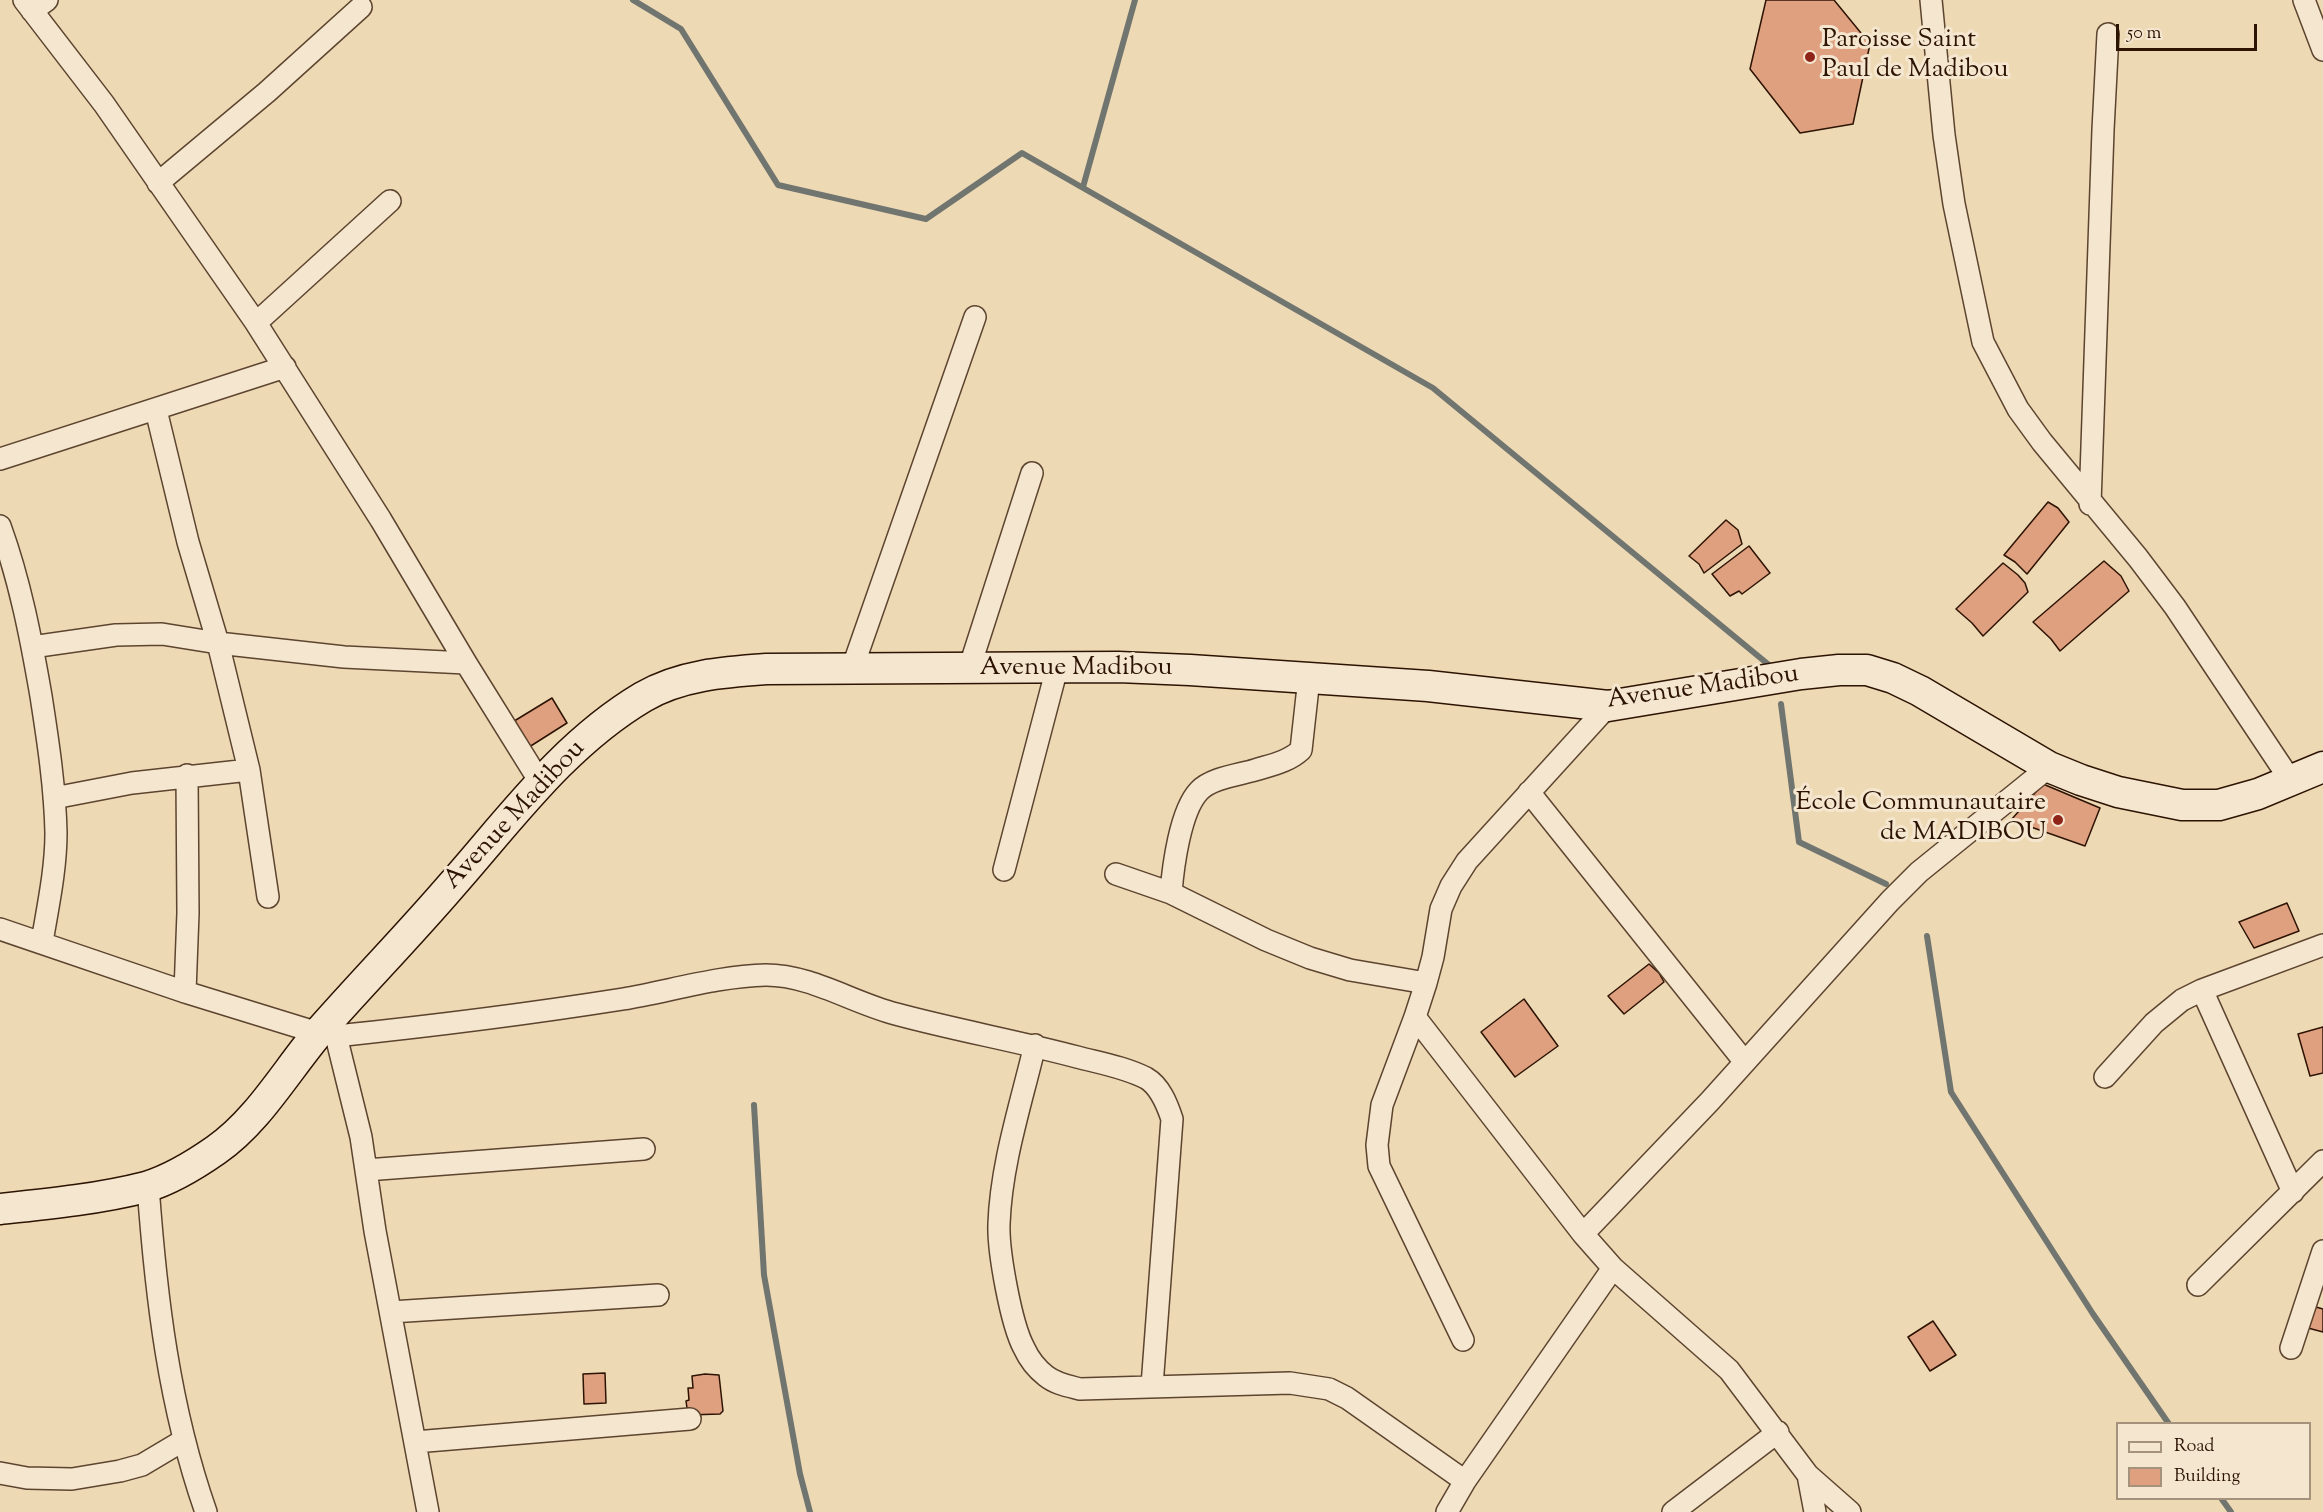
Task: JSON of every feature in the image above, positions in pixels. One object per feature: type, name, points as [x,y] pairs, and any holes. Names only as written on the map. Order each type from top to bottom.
[{"type":"street","points":[[1931,0],[1944,135],[1954,204],[1983,342],[2018,409],[2090,504],[2138,558],[2175,607],[2291,781]]},
{"type":"street","points":[[2304,0],[2323,50]]},
{"type":"street","points":[[34,4],[285,367],[540,782]]},
{"type":"street","points":[[158,183],[267,92],[361,7]]},
{"type":"street","points":[[2090,504],[2102,141],[2108,34]]},
{"type":"street","points":[[256,323],[390,201]]},
{"type":"street","points":[[852,669],[975,317]]},
{"type":"street","points":[[0,459],[285,367]]},
{"type":"street","points":[[156,410],[188,542],[218,643],[249,770],[268,897]]},
{"type":"street","points":[[969,669],[1032,473]]},
{"type":"street","points":[[0,526],[15,568],[32,647],[46,730],[54,798],[56,834],[53,877],[42,942]]},
{"type":"street","points":[[32,647],[116,635],[162,634],[218,643],[344,657],[466,663]]},
{"type":"street","points":[[1004,870],[1058,668]]},
{"type":"street","name":"Avenue Madibou","points":[[0,1209],[60,1202],[148,1186],[181,1171],[217,1150],[247,1122],[327,1034],[540,782],[566,756],[608,721],[644,696],[680,681],[722,672],[766,669],[1154,669],[1428,686],[1608,706],[1801,674],[1867,670],[1893,678],[1920,691],[2049,766],[2081,780],[2118,792],[2182,805],[2219,805],[2258,794],[2323,767]]},
{"type":"street","points":[[1171,893],[1174,859],[1192,800],[1199,790],[1211,783],[1287,760],[1301,750],[1309,678]]},
{"type":"street","points":[[1463,1340],[1379,1166],[1377,1145],[1382,1105],[1426,983],[1441,909],[1451,886],[1467,861],[1608,706]]},
{"type":"street","points":[[1583,1234],[1710,1101],[1851,942],[1912,879],[2049,766]]},
{"type":"street","points":[[54,798],[186,775],[249,770]]},
{"type":"street","points":[[184,992],[188,913],[186,775]]},
{"type":"street","points":[[1529,792],[1744,1061]]},
{"type":"street","points":[[1116,874],[1171,893],[1266,940],[1310,958],[1350,970],[1426,983]]},
{"type":"street","points":[[0,928],[184,992],[327,1034],[481,1020],[650,994],[734,978],[767,975],[796,978],[895,1014],[1035,1045],[1129,1071],[1148,1080],[1160,1091],[1172,1119],[1152,1386]]},
{"type":"street","points":[[2105,1077],[2154,1023],[2182,1000],[2202,990],[2322,947]]},
{"type":"street","points":[[2202,990],[2293,1192]]},
{"type":"street","points":[[1415,1017],[1583,1234],[1613,1268],[1729,1370],[1778,1432],[1808,1475],[1850,1512]]},
{"type":"street","points":[[327,1034],[351,1092],[428,1512]]},
{"type":"street","points":[[1035,1045],[1004,1179],[999,1226],[1011,1310],[1023,1347],[1035,1366],[1047,1377],[1063,1385],[1080,1389],[1290,1383],[1329,1389],[1347,1398],[1465,1480]]},
{"type":"street","points":[[366,1170],[644,1149]]},
{"type":"street","points":[[2198,1285],[2323,1161]]},
{"type":"street","points":[[148,1186],[160,1320],[184,1440],[206,1512]]},
{"type":"street","points":[[2290,1348],[2323,1251]]},
{"type":"street","points":[[1447,1512],[1465,1480],[1613,1268]]},
{"type":"street","points":[[391,1312],[658,1296]]},
{"type":"street","points":[[415,1442],[690,1419]]},
{"type":"street","points":[[1673,1512],[1778,1432]]},
{"type":"street","points":[[0,1473],[27,1478],[72,1479],[120,1471],[142,1465],[184,1440]]},
{"type":"street","points":[[1808,1475],[1815,1512]]},
{"type":"building","name":"Paroisse Saint Paul de Madibou","points":[[1766,0],[1834,0],[1870,44],[1853,124],[1800,133],[1750,69]]},
{"type":"building","points":[[2048,502],[2058,508],[2069,522],[2027,574],[2004,555]]},
{"type":"building","points":[[1726,520],[1738,530],[1742,544],[1704,573],[1699,564],[1689,556]]},
{"type":"building","points":[[1749,546],[1770,573],[1742,594],[1739,591],[1730,596],[1712,574]]},
{"type":"building","points":[[2104,561],[2121,576],[2129,591],[2060,651],[2033,622]]},
{"type":"building","points":[[2003,563],[2025,583],[2028,592],[1983,636],[1956,609]]},
{"type":"building","points":[[552,698],[567,723],[526,749],[511,723]]},
{"type":"building","points":[[2043,784],[2100,808],[2085,846],[2011,820]]},
{"type":"building","points":[[2287,903],[2299,931],[2254,948],[2239,922]]},
{"type":"building","points":[[1649,964],[1659,973],[1664,982],[1624,1014],[1608,996]]},
{"type":"building","points":[[1524,999],[1558,1046],[1515,1077],[1481,1032]]},
{"type":"building","points":[[2323,1027],[2323,1073],[2310,1076],[2298,1034]]},
{"type":"building","points":[[2316,1307],[2323,1309],[2323,1332],[2308,1328]]},
{"type":"building","points":[[1933,1321],[1956,1355],[1930,1371],[1908,1337]]},
{"type":"building","points":[[605,1373],[606,1403],[584,1404],[583,1374]]},
{"type":"building","points":[[719,1375],[723,1411],[720,1414],[688,1415],[686,1401],[689,1400],[688,1388],[693,1388],[692,1376]]},
{"type":"waterway","points":[[633,0],[681,29],[778,185],[926,219],[1022,153],[1433,388],[1769,665]]},
{"type":"waterway","points":[[1083,187],[1135,0]]},
{"type":"waterway","points":[[1781,704],[1799,842],[1886,884]]},
{"type":"waterway","points":[[1927,936],[1951,1092],[2093,1314],[2168,1422]]},
{"type":"waterway","points":[[754,1105],[764,1275],[800,1474],[810,1512]]},
{"type":"waterway","points":[[2222,1500],[2231,1512]]},
{"type":"place","name":"Paroisse Saint Paul de Madibou","points":[[1810,57]]},
{"type":"place","name":"École Communautaire de MADIBOU","points":[[2058,820]]}]
